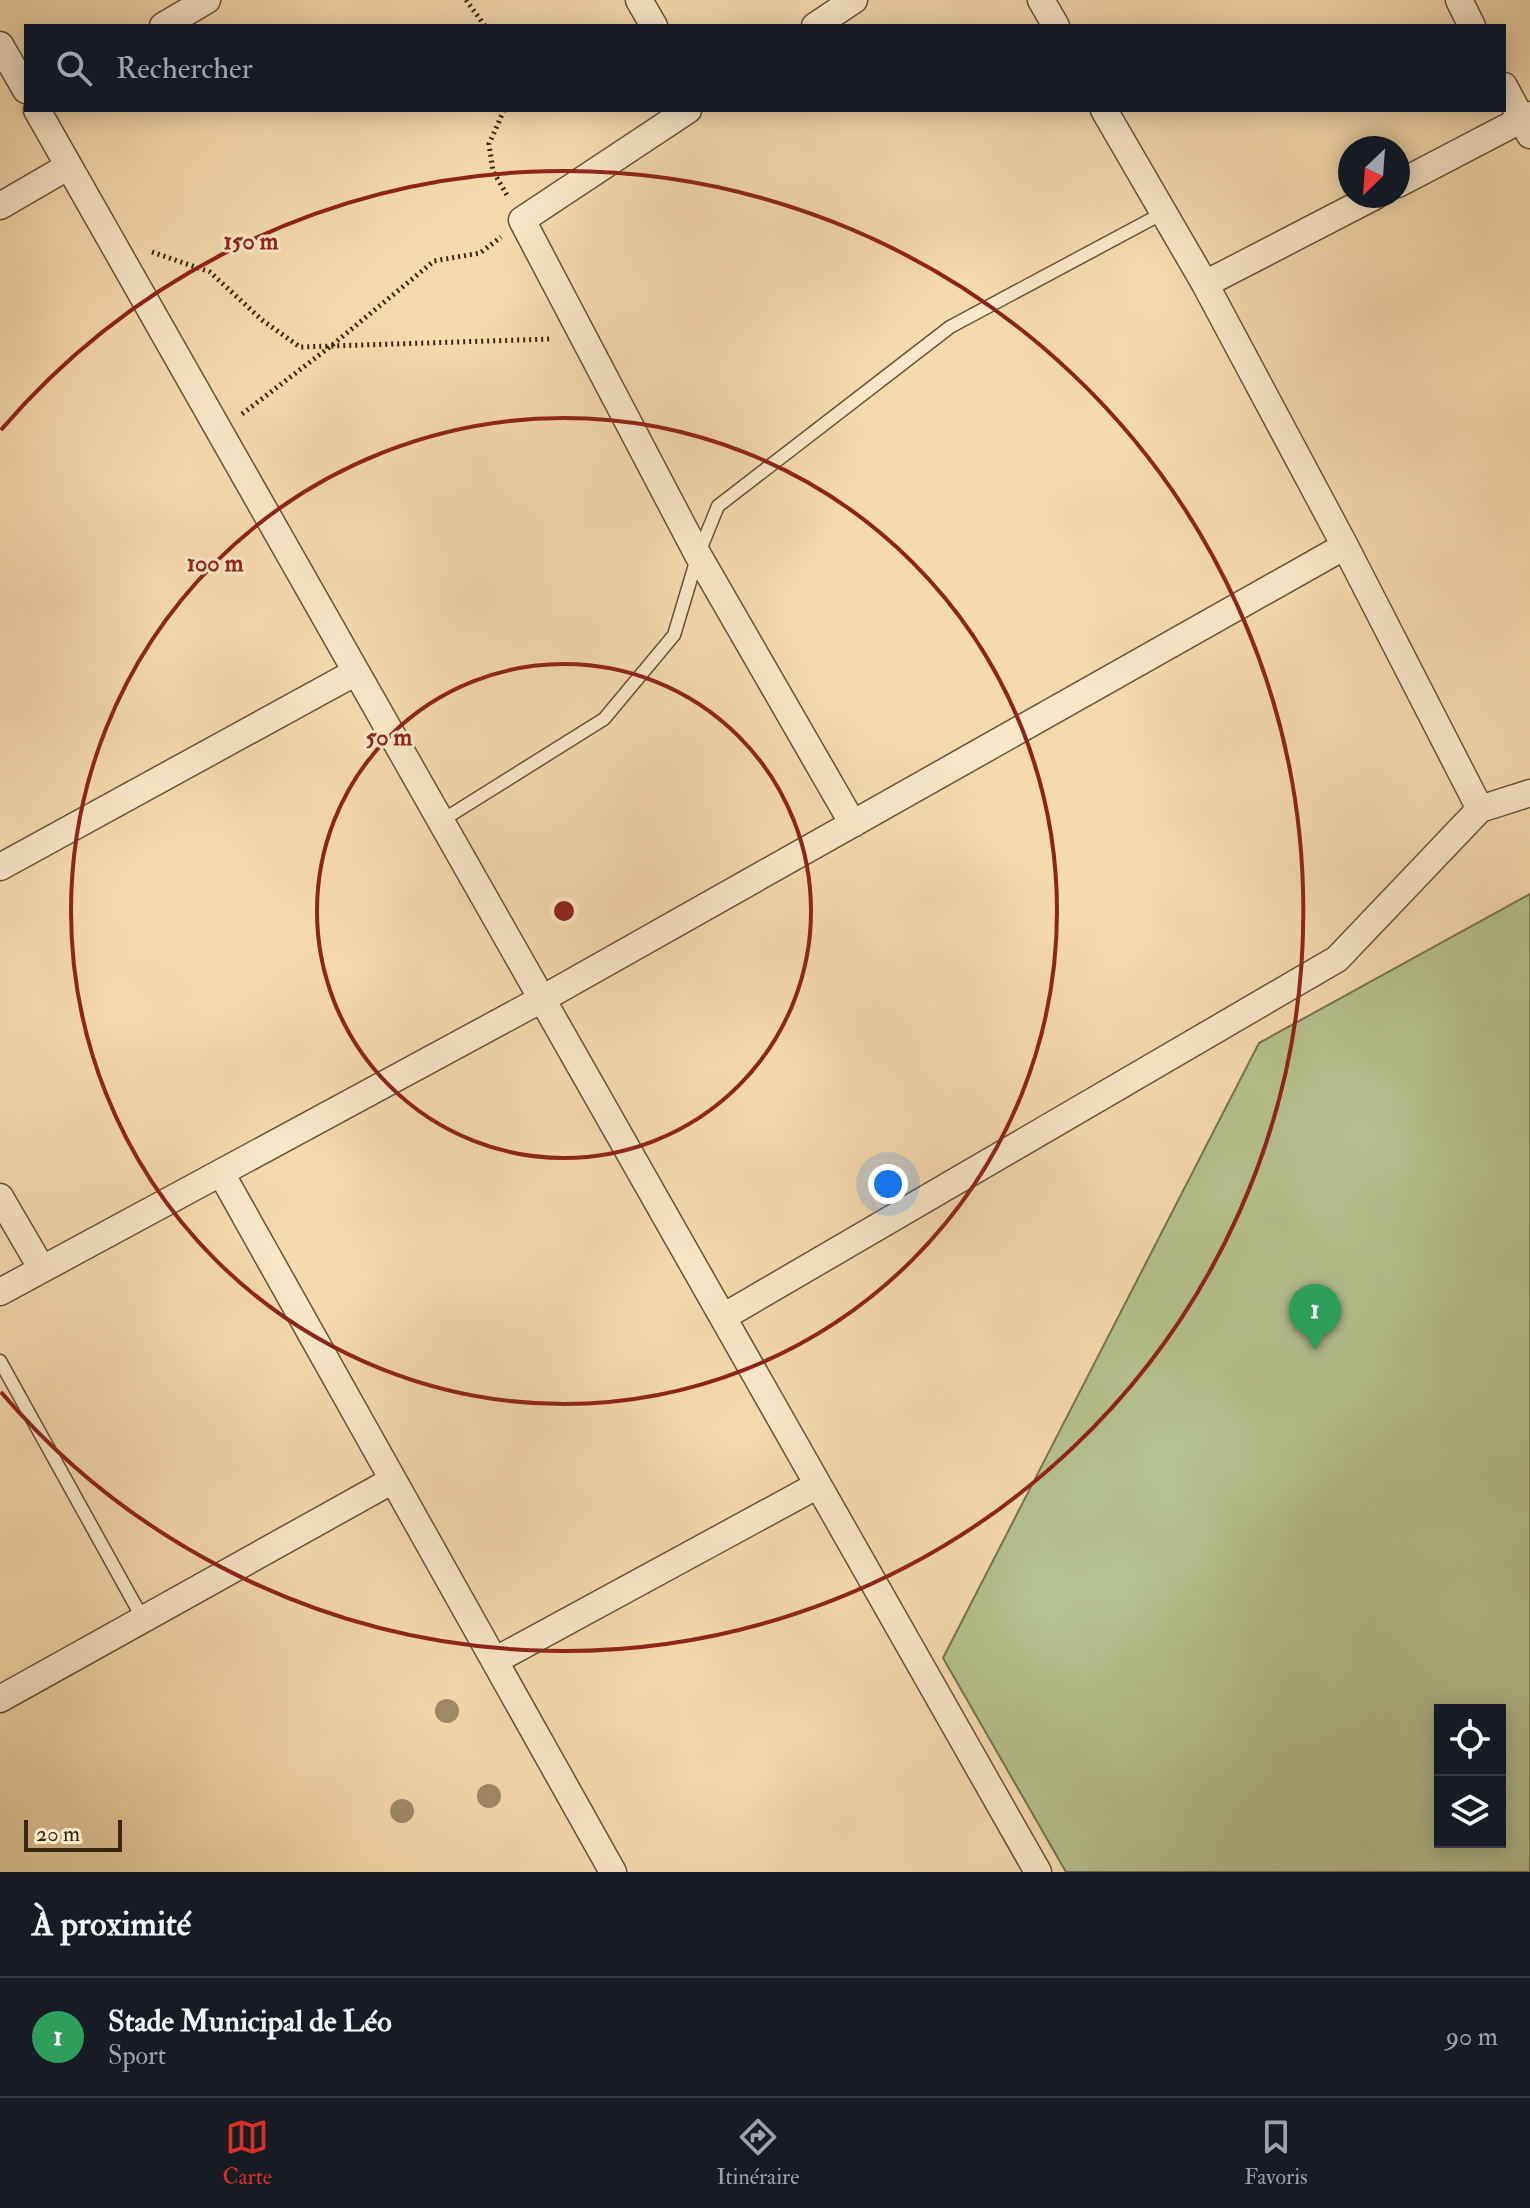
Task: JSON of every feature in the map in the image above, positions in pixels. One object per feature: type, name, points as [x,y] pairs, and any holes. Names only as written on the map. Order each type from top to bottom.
[{"type":"street","points":[[166,24],[207,0]]},
{"type":"street","points":[[639,0],[653,24]]},
{"type":"street","points":[[818,24],[854,0]]},
{"type":"street","points":[[1041,0],[1055,24]]},
{"type":"street","points":[[1459,0],[1471,24]]},
{"type":"street","points":[[0,45],[24,87]]},
{"type":"street","points":[[1410,178],[1527,123],[1506,89]]},
{"type":"street","points":[[38,112],[1038,1872]]},
{"type":"street","points":[[685,112],[522,220],[698,555],[853,824]]},
{"type":"street","points":[[1105,112],[1205,284],[1345,546],[1480,809]]},
{"type":"street","points":[[0,206],[69,166]]},
{"type":"street","points":[[1205,284],[1352,208]]},
{"type":"street","points":[[0,1292],[542,999],[1345,546]]},
{"type":"street","points":[[0,867],[356,672]]},
{"type":"street","points":[[723,1317],[1337,959],[1480,809],[1530,793]]},
{"type":"street","points":[[221,1173],[613,1872]]},
{"type":"street","points":[[0,1197],[42,1269]]},
{"type":"street","points":[[0,1699],[393,1480]]},
{"type":"street","points":[[496,1660],[818,1485]]},
{"type":"lane","points":[[441,821],[604,719],[674,635],[698,555],[718,506],[950,327],[1163,213]]},
{"type":"lane","points":[[0,1361],[143,1619]]},
{"type":"path","points":[[466,0],[484,24]]},
{"type":"path","points":[[220,431],[331,346],[434,261],[480,253],[522,220],[493,171],[489,144],[503,112]]},
{"type":"path","points":[[109,237],[210,272],[262,320],[300,347],[584,338]]},
{"type":"green space","points":[[1530,894],[1530,1872],[1066,1872],[943,1658],[1259,1043]]},
{"type":"place","name":"Stade Municipal de Léo","points":[[1315,1350]]}]
